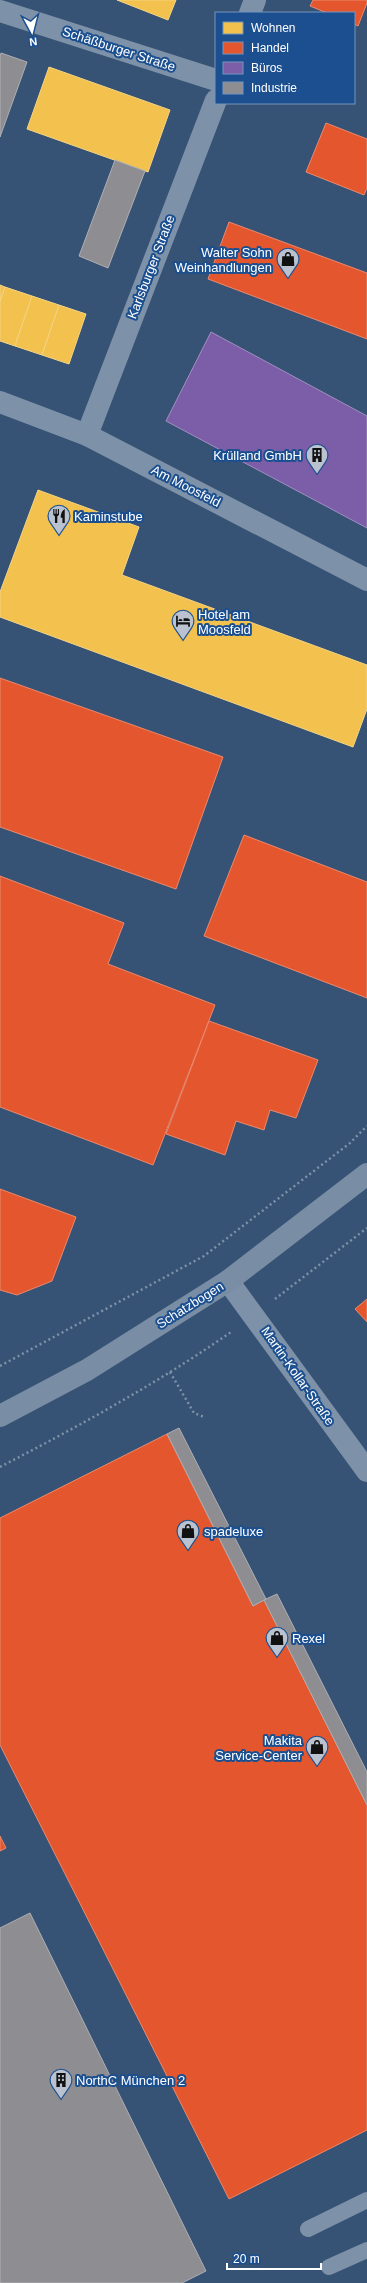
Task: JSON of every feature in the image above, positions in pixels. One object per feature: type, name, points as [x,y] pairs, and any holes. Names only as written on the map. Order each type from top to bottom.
[{"type":"main road","name":"Schatzbogen","points":[[0,1416],[87,1370],[228,1281],[367,1174]]},
{"type":"street","points":[[250,12],[255,0]]},
{"type":"street","name":"Schäßburger Straße","points":[[0,11],[215,80]]},
{"type":"street","name":"Karlsburger Straße","points":[[87,435],[215,103]]},
{"type":"street","name":"Am Moosfeld","points":[[0,402],[87,435],[367,580]]},
{"type":"street","name":"Martin-Kollar-Straße","points":[[228,1281],[367,1471]]},
{"type":"lane","points":[[308,2229],[367,2200]]},
{"type":"lane","points":[[329,2267],[367,2250]]},
{"type":"path","points":[[0,1366],[204,1256],[350,1143],[367,1126]]},
{"type":"path","points":[[0,1467],[80,1425],[170,1372],[254,1315],[367,1228]]},
{"type":"path","points":[[170,1372],[194,1413],[204,1417]]},
{"type":"building: Wohnen","points":[[117,0],[176,0],[168,20]]},
{"type":"building: Wohnen","points":[[49,67],[170,110],[148,172],[27,129]]},
{"type":"building: Wohnen","points":[[0,285],[5,287],[0,302]]},
{"type":"building: Wohnen","points":[[5,287],[32,296],[15,346],[0,341],[0,302]]},
{"type":"building: Wohnen","points":[[32,296],[59,305],[42,355],[15,346]]},
{"type":"building: Wohnen","points":[[59,305],[86,314],[69,364],[42,355]]},
{"type":"building: Wohnen","name":"Hotel am Moosfeld","points":[[38,490],[139,527],[122,575],[367,665],[367,709],[353,747],[0,617],[0,592]]},
{"type":"building: Handel","points":[[313,0],[367,0],[358,26],[355,24],[355,12],[325,12],[310,6]]},
{"type":"building: Handel","points":[[326,123],[367,139],[367,188],[364,195],[306,172]]},
{"type":"building: Handel","points":[[229,222],[367,273],[367,339],[208,279]]},
{"type":"building: Handel","points":[[0,678],[223,757],[176,889],[0,827]]},
{"type":"building: Handel","points":[[244,835],[367,882],[367,998],[204,936]]},
{"type":"building: Handel","points":[[0,876],[124,923],[108,964],[215,1005],[153,1165],[0,1107]]},
{"type":"building: Handel","points":[[209,1021],[318,1060],[296,1118],[270,1110],[264,1130],[236,1121],[225,1155],[166,1134]]},
{"type":"building: Handel","points":[[0,1189],[76,1217],[52,1281],[17,1295],[0,1290]]},
{"type":"building: Handel","points":[[367,1299],[367,1322],[355,1309]]},
{"type":"building: Handel","points":[[167,1434],[253,1606],[264,1600],[367,1805],[367,2130],[229,2199],[0,1745],[0,1518]]},
{"type":"building: Handel","points":[[0,1836],[6,1848],[0,1851]]},
{"type":"building: Büros","name":"Krülland GmbH","points":[[211,332],[367,416],[367,528],[166,421]]},
{"type":"building: Industrie","points":[[1,53],[27,62],[0,137],[0,56]]},
{"type":"building: Industrie","points":[[115,160],[145,171],[108,268],[79,256]]},
{"type":"building: Industrie","points":[[179,1428],[266,1599],[253,1606],[167,1434]]},
{"type":"building: Industrie","points":[[277,1594],[367,1772],[367,1805],[264,1600]]},
{"type":"building: Industrie","name":"NorthC München 2","points":[[30,1913],[206,2271],[182,2283],[0,2283],[0,1928]]},
{"type":"place","name":"Walter Sohn Weinhandlungen","points":[[288,278]]},
{"type":"place","name":"Krülland GmbH","points":[[317,474]]},
{"type":"place","name":"Kaminstube","points":[[59,536]]},
{"type":"place","name":"Hotel am Moosfeld","points":[[183,640]]},
{"type":"place","name":"spadeluxe","points":[[188,1550]]},
{"type":"place","name":"Rexel","points":[[277,1658]]},
{"type":"place","name":"Makita Service-Center","points":[[317,1766]]},
{"type":"place","name":"NorthC München 2","points":[[61,2100]]}]
